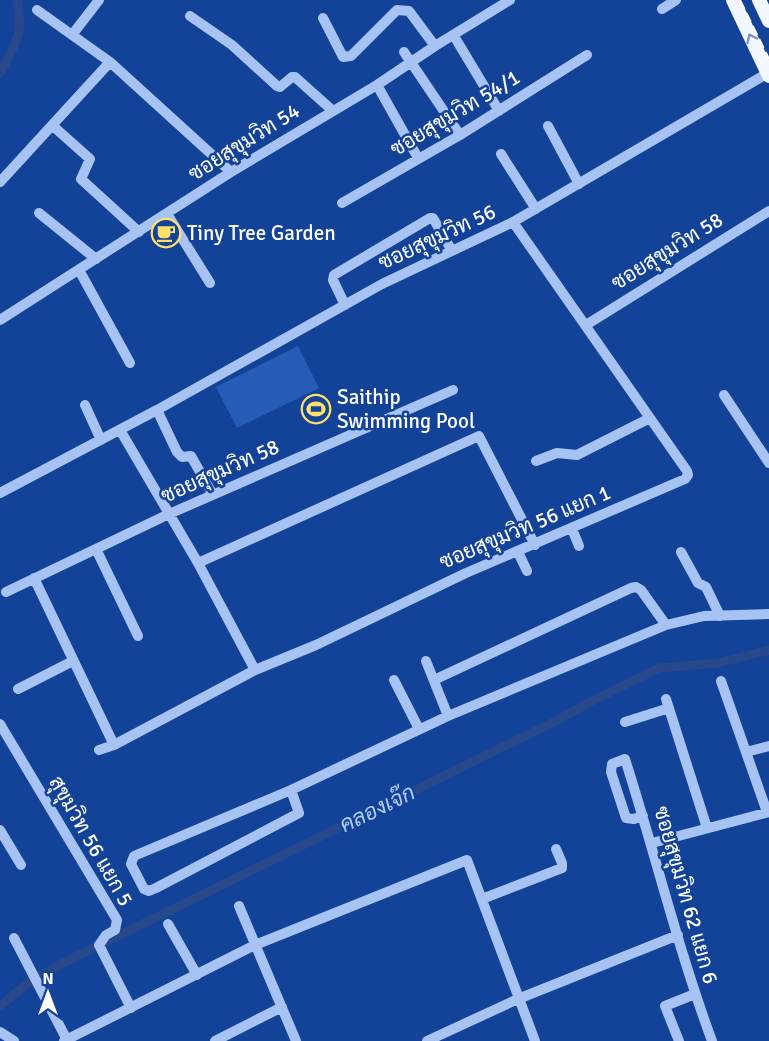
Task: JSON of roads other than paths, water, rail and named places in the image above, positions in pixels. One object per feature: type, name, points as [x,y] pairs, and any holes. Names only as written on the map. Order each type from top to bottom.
[{"type":"main road","points":[[733,0],[768,75]]},
{"type":"main road","points":[[759,0],[769,21]]},
{"type":"street","points":[[72,35],[99,0]]},
{"type":"street","name":"ซอยสุขุมวิท 54","points":[[0,320],[231,172],[377,85],[510,0]]},
{"type":"street","points":[[662,9],[676,0]]},
{"type":"street","points":[[323,18],[343,57],[347,58],[397,10],[401,9],[409,11],[435,46]]},
{"type":"street","points":[[37,10],[110,62],[231,172]]},
{"type":"street","points":[[190,16],[232,45],[278,86],[292,76],[295,77],[333,111]]},
{"type":"street","points":[[454,36],[499,111]]},
{"type":"street","points":[[404,52],[413,62],[460,135]]},
{"type":"street","name":"ซอยสุขุมวิท 54/1","points":[[342,203],[460,135],[587,56]]},
{"type":"street","points":[[0,182],[110,62]]},
{"type":"street","name":"ซอยสุขุมวิท 56","points":[[0,492],[157,410],[382,284],[513,222],[768,75]]},
{"type":"street","points":[[377,85],[418,158]]},
{"type":"street","points":[[53,126],[90,159],[81,179],[139,232]]},
{"type":"street","points":[[548,126],[579,184]]},
{"type":"street","points":[[501,154],[536,209]]},
{"type":"street","name":"ซอยสุขุมวิท 58","points":[[586,325],[769,211]]},
{"type":"street","points":[[39,213],[96,259]]},
{"type":"street","points":[[167,214],[210,283]]},
{"type":"street","points":[[345,305],[333,280],[334,275],[430,218],[433,218],[452,251]]},
{"type":"street","name":"ซอยสุขุมวิท 56 แยก 1","points":[[99,750],[114,745],[255,670],[316,645],[466,573],[686,479],[687,471],[513,222]]},
{"type":"street","points":[[79,270],[130,363]]},
{"type":"street","name":"ซอยสุขุมวิท 58","points":[[6,592],[169,514],[453,390]]},
{"type":"street","points":[[724,395],[769,463]]},
{"type":"street","points":[[85,405],[101,440]]},
{"type":"street","points":[[157,410],[177,452],[182,457],[191,456],[213,495]]},
{"type":"street","points":[[536,461],[557,453],[577,455],[650,418]]},
{"type":"street","points":[[120,430],[198,563],[255,670]]},
{"type":"street","points":[[198,563],[479,436],[535,545]]},
{"type":"street","points":[[572,529],[579,546]]},
{"type":"street","points":[[96,549],[138,636]]},
{"type":"street","points":[[518,552],[527,571]]},
{"type":"street","points":[[681,552],[698,583],[706,587],[720,616]]},
{"type":"street","points":[[34,578],[114,745]]},
{"type":"street","points":[[434,680],[636,586],[666,625]]},
{"type":"street","points":[[291,790],[299,813],[156,888],[149,891],[144,889],[131,864],[134,856],[291,790],[448,716],[666,625],[704,616],[769,614]]},
{"type":"street","points":[[18,689],[73,661]]},
{"type":"street","points":[[426,661],[448,716]]},
{"type":"street","points":[[394,680],[419,729]]},
{"type":"street","points":[[652,843],[768,812],[721,681]]},
{"type":"street","points":[[625,722],[667,703],[707,828]]},
{"type":"street","name":"สุขุมวิท 56 แยก 5","points":[[0,724],[117,920],[115,930],[106,935],[99,945],[131,1008]]},
{"type":"street","points":[[746,752],[769,746]]},
{"type":"street","name":"ซอยสุขุมวิท 62 แยก 6","points":[[643,816],[634,819],[626,818],[611,772],[612,764],[625,759],[652,843],[694,994],[712,1041]]},
{"type":"street","points":[[0,830],[21,865]]},
{"type":"street","points":[[482,899],[562,868],[556,849]]},
{"type":"street","points":[[14,938],[42,989],[65,1040],[255,945],[467,860],[535,1041]]},
{"type":"street","points":[[239,906],[296,1041]]},
{"type":"street","points":[[168,924],[196,975]]},
{"type":"street","points":[[427,1041],[518,999],[678,935]]},
{"type":"street","points":[[679,1041],[665,1006],[694,994]]},
{"type":"street","points":[[215,1041],[282,1007]]},
{"type":"street","points":[[0,1032],[14,1041]]},
{"type":"waterway","points":[[0,73],[14,46],[19,30],[17,0]]},
{"type":"waterway","name":"คลองเจ๊ก","points":[[0,1006],[28,983],[63,963],[556,721],[659,668],[718,663],[769,650]]},
{"type":"railway","points":[[740,0],[769,59]]},
{"type":"place","name":"Tiny Tree Garden","points":[[166,233]]},
{"type":"place","name":"Saithip Swimming Pool","points":[[316,409]]}]
